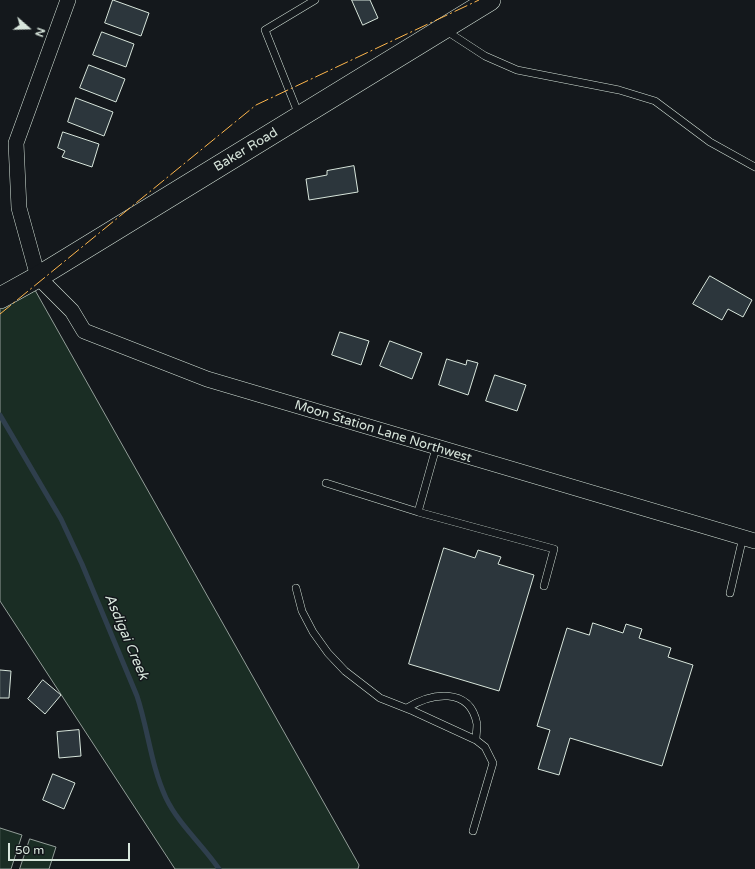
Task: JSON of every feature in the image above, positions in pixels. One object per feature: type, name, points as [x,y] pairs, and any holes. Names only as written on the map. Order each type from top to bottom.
[{"type":"main road","name":"Baker Road","points":[[0,298],[38,277],[490,0]]},
{"type":"street","points":[[38,277],[19,208],[16,143],[68,0]]},
{"type":"street","name":"Moon Station Lane Northwest","points":[[38,277],[72,311],[84,331],[207,379],[436,448],[749,539]]},
{"type":"lane","points":[[300,117],[265,30],[315,0]]},
{"type":"lane","points":[[443,29],[485,56],[518,70],[619,90],[655,101],[710,142],[755,167]]},
{"type":"lane","points":[[418,512],[436,448]]},
{"type":"lane","points":[[326,483],[418,512],[554,549],[544,586]]},
{"type":"lane","points":[[730,593],[749,539]]},
{"type":"lane","points":[[296,588],[302,611],[313,632],[328,653],[364,687],[380,698],[407,708],[476,740],[485,747],[493,763],[473,831]]},
{"type":"lane","points":[[407,708],[431,696],[449,696],[461,700],[470,709],[477,724],[476,740]]},
{"type":"green space","points":[[31,283],[359,865],[358,869],[175,869],[0,601],[0,299]]},
{"type":"green space","points":[[0,828],[22,835],[11,869],[0,869]]},
{"type":"green space","points":[[30,839],[56,847],[49,869],[20,869]]},
{"type":"building","points":[[113,0],[149,13],[141,36],[105,23]]},
{"type":"building","points":[[352,0],[370,0],[378,18],[363,25]]},
{"type":"building","points":[[102,32],[134,44],[126,67],[93,55]]},
{"type":"building","points":[[89,65],[125,79],[116,102],[80,88]]},
{"type":"building","points":[[76,98],[113,112],[104,136],[68,122]]},
{"type":"building","points":[[63,132],[99,144],[92,167],[62,157],[65,151],[58,148]]},
{"type":"building","points":[[354,166],[358,192],[309,200],[306,179],[327,175],[327,171]]},
{"type":"building","points":[[710,276],[752,300],[743,317],[728,309],[722,320],[693,304]]},
{"type":"building","points":[[340,332],[369,341],[361,365],[332,355]]},
{"type":"building","points":[[390,341],[422,353],[412,379],[380,366]]},
{"type":"building","points":[[447,359],[466,365],[467,360],[478,363],[468,395],[439,385]]},
{"type":"building","points":[[495,375],[526,385],[517,411],[486,401]]},
{"type":"building","points":[[444,548],[475,558],[478,550],[501,557],[498,564],[534,575],[499,691],[409,664]]},
{"type":"building","points":[[593,623],[623,633],[626,624],[642,629],[639,638],[671,648],[668,657],[693,665],[662,766],[570,738],[559,775],[538,769],[550,730],[537,726],[567,628],[589,635]]},
{"type":"building","points":[[0,670],[11,671],[9,698],[0,698]]},
{"type":"building","points":[[43,680],[61,695],[45,714],[28,699]]},
{"type":"building","points":[[79,730],[81,756],[59,758],[57,732]]},
{"type":"building","points":[[53,774],[75,783],[64,809],[43,800]]},
{"type":"waterway","name":"Asdigai Creek","points":[[0,415],[61,519],[82,564],[137,696],[153,760],[166,798],[177,817],[219,869]]},
{"type":"power","points":[[0,314],[256,105],[479,0]]}]
